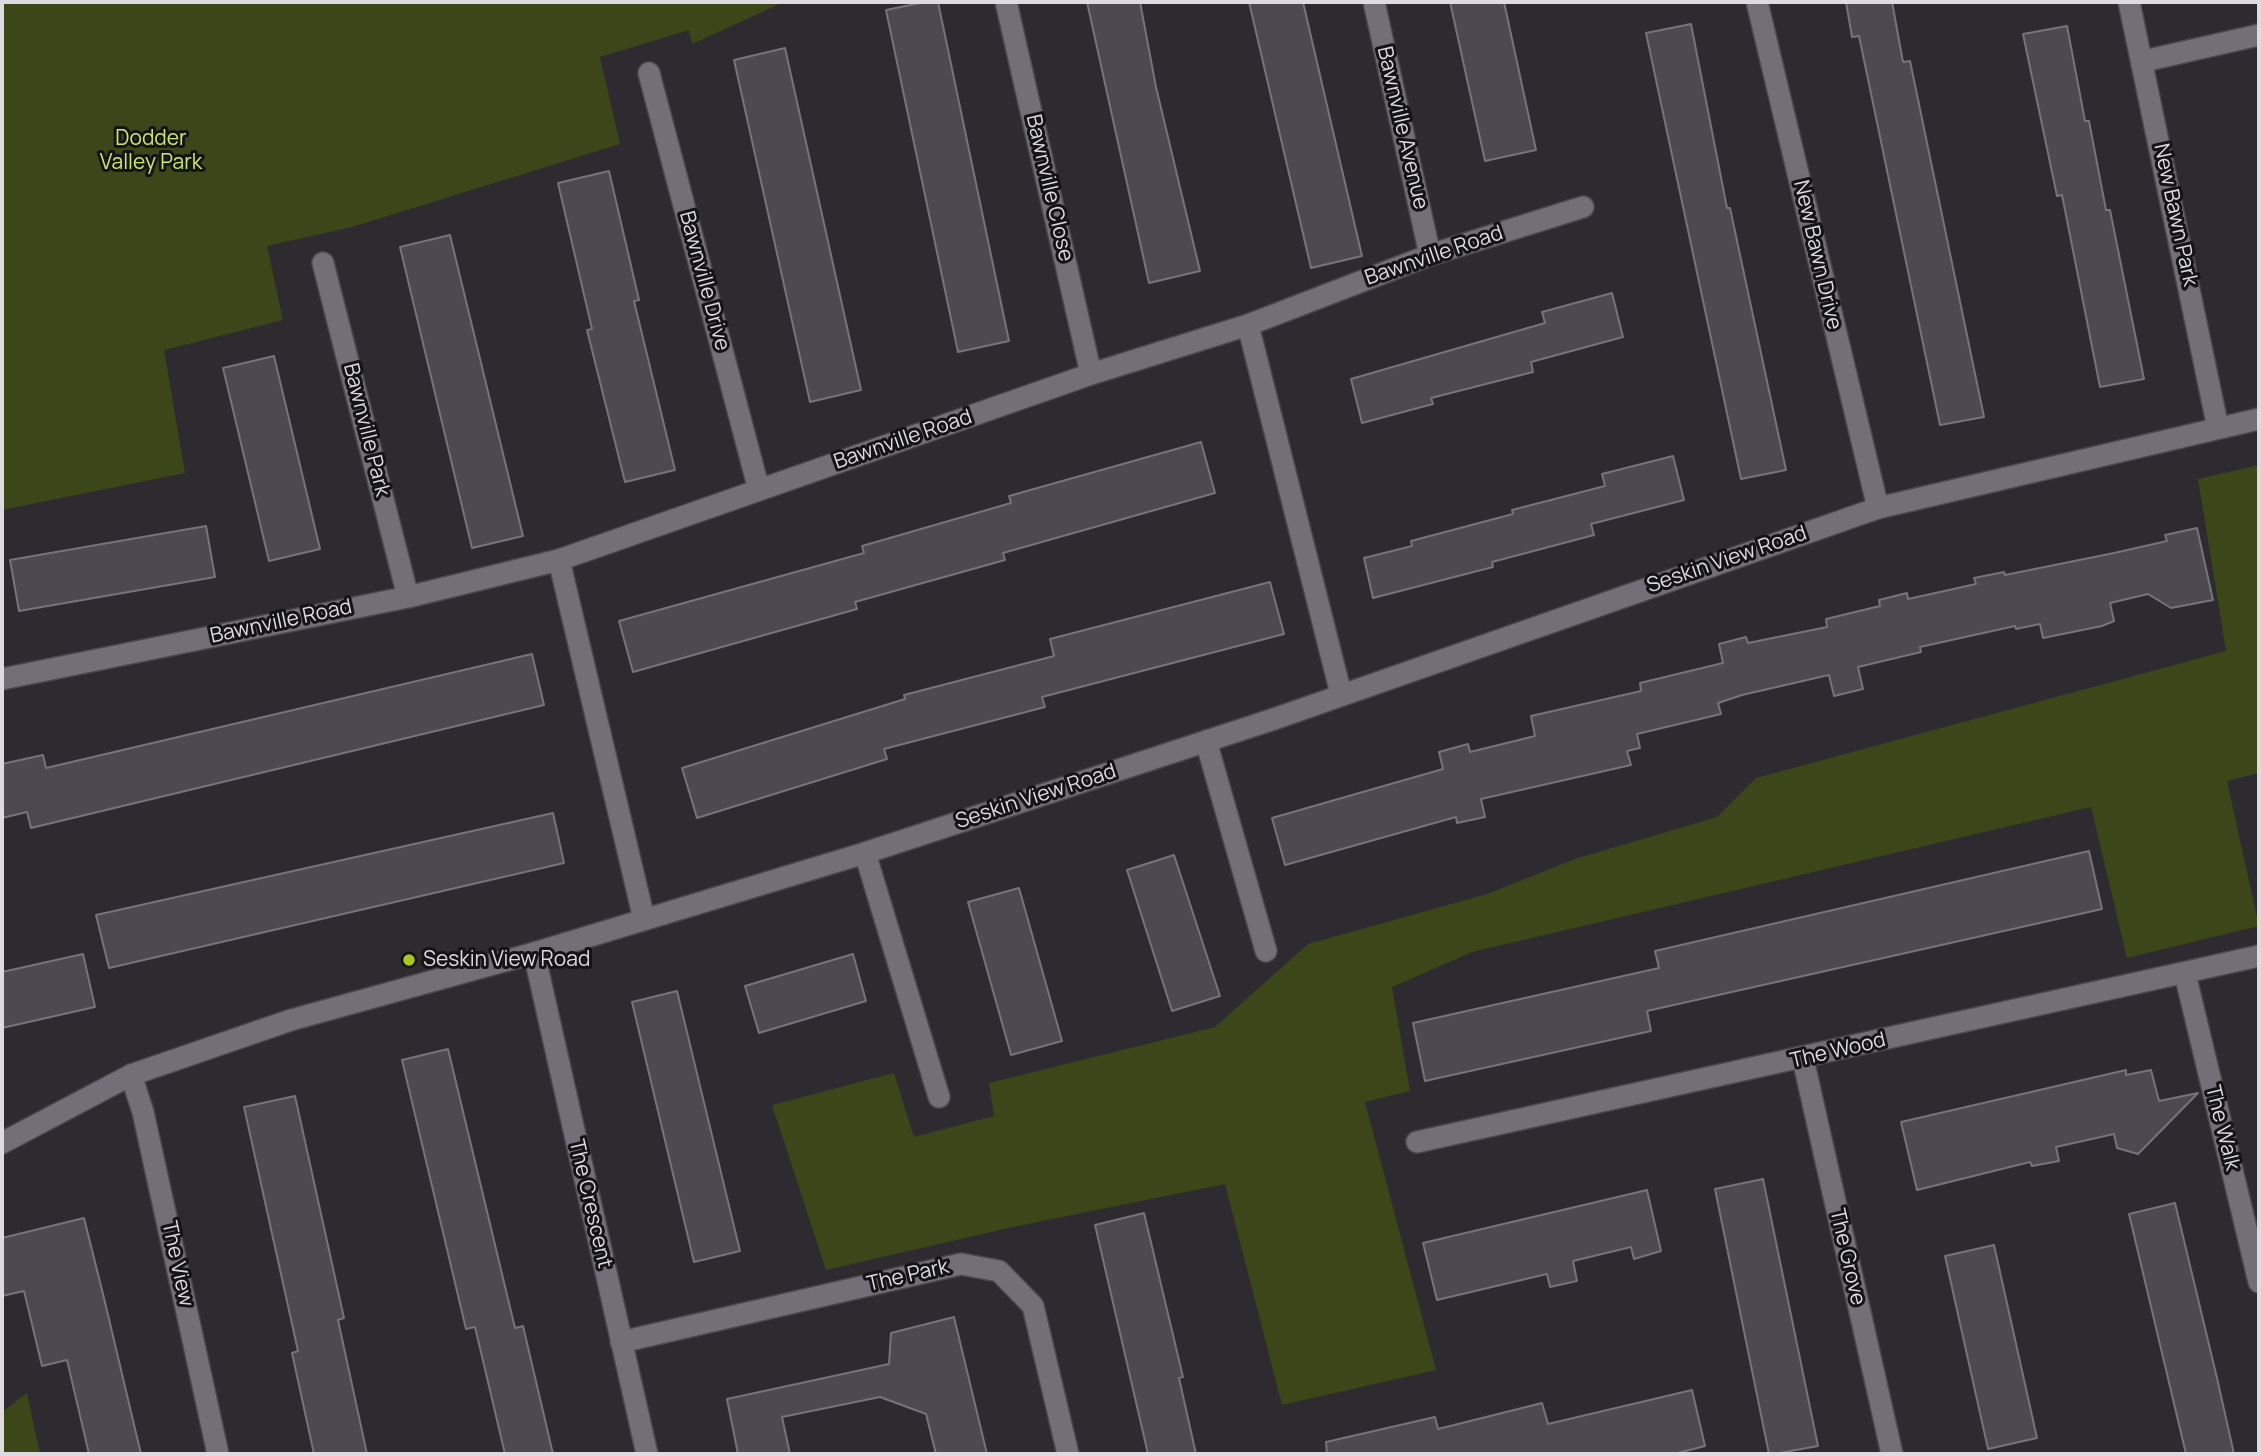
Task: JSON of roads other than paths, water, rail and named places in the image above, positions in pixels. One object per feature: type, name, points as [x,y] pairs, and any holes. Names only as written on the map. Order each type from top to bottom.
[{"type":"street","name":"Bawnville Close","points":[[1006,2],[1091,374]]},
{"type":"street","name":"Bawnville Avenue","points":[[1374,2],[1430,255]]},
{"type":"street","name":"New Bawn Drive","points":[[1757,2],[1878,508]]},
{"type":"street","name":"New Bawn Park","points":[[2129,2],[2144,61],[2218,428]]},
{"type":"street","points":[[2144,61],[2259,35]]},
{"type":"street","name":"Bawnville Drive","points":[[649,73],[759,490]]},
{"type":"street","name":"Bawnville Road","points":[[2,679],[408,597],[559,560],[1091,374],[1248,324],[1430,255],[1583,206]]},
{"type":"street","name":"Bawnville Park","points":[[323,263],[408,597]]},
{"type":"street","points":[[1248,324],[1341,694]]},
{"type":"street","name":"Seskin View Road","points":[[2,1143],[131,1075],[291,1020],[534,953],[865,853],[1206,741],[1878,508],[2259,419]]},
{"type":"street","points":[[559,560],[644,919]]},
{"type":"street","points":[[1206,741],[1266,951]]},
{"type":"street","points":[[865,853],[939,1097]]},
{"type":"street","name":"The Crescent","points":[[534,953],[647,1454]]},
{"type":"street","name":"The Wood","points":[[1417,1143],[2259,957]]},
{"type":"street","name":"The Walk","points":[[2185,974],[2259,1282]]},
{"type":"street","name":"The Grove","points":[[1803,1059],[1892,1454]]},
{"type":"street","name":"The View","points":[[131,1075],[143,1112],[218,1454]]},
{"type":"street","name":"The Park","points":[[621,1342],[961,1264],[999,1271],[1033,1306],[1068,1454]]},
{"type":"place","name":"Seskin View Road","points":[[409,960]]},
{"type":"park label","name":"Dodder Valley Park","points":[[151,151]]}]
